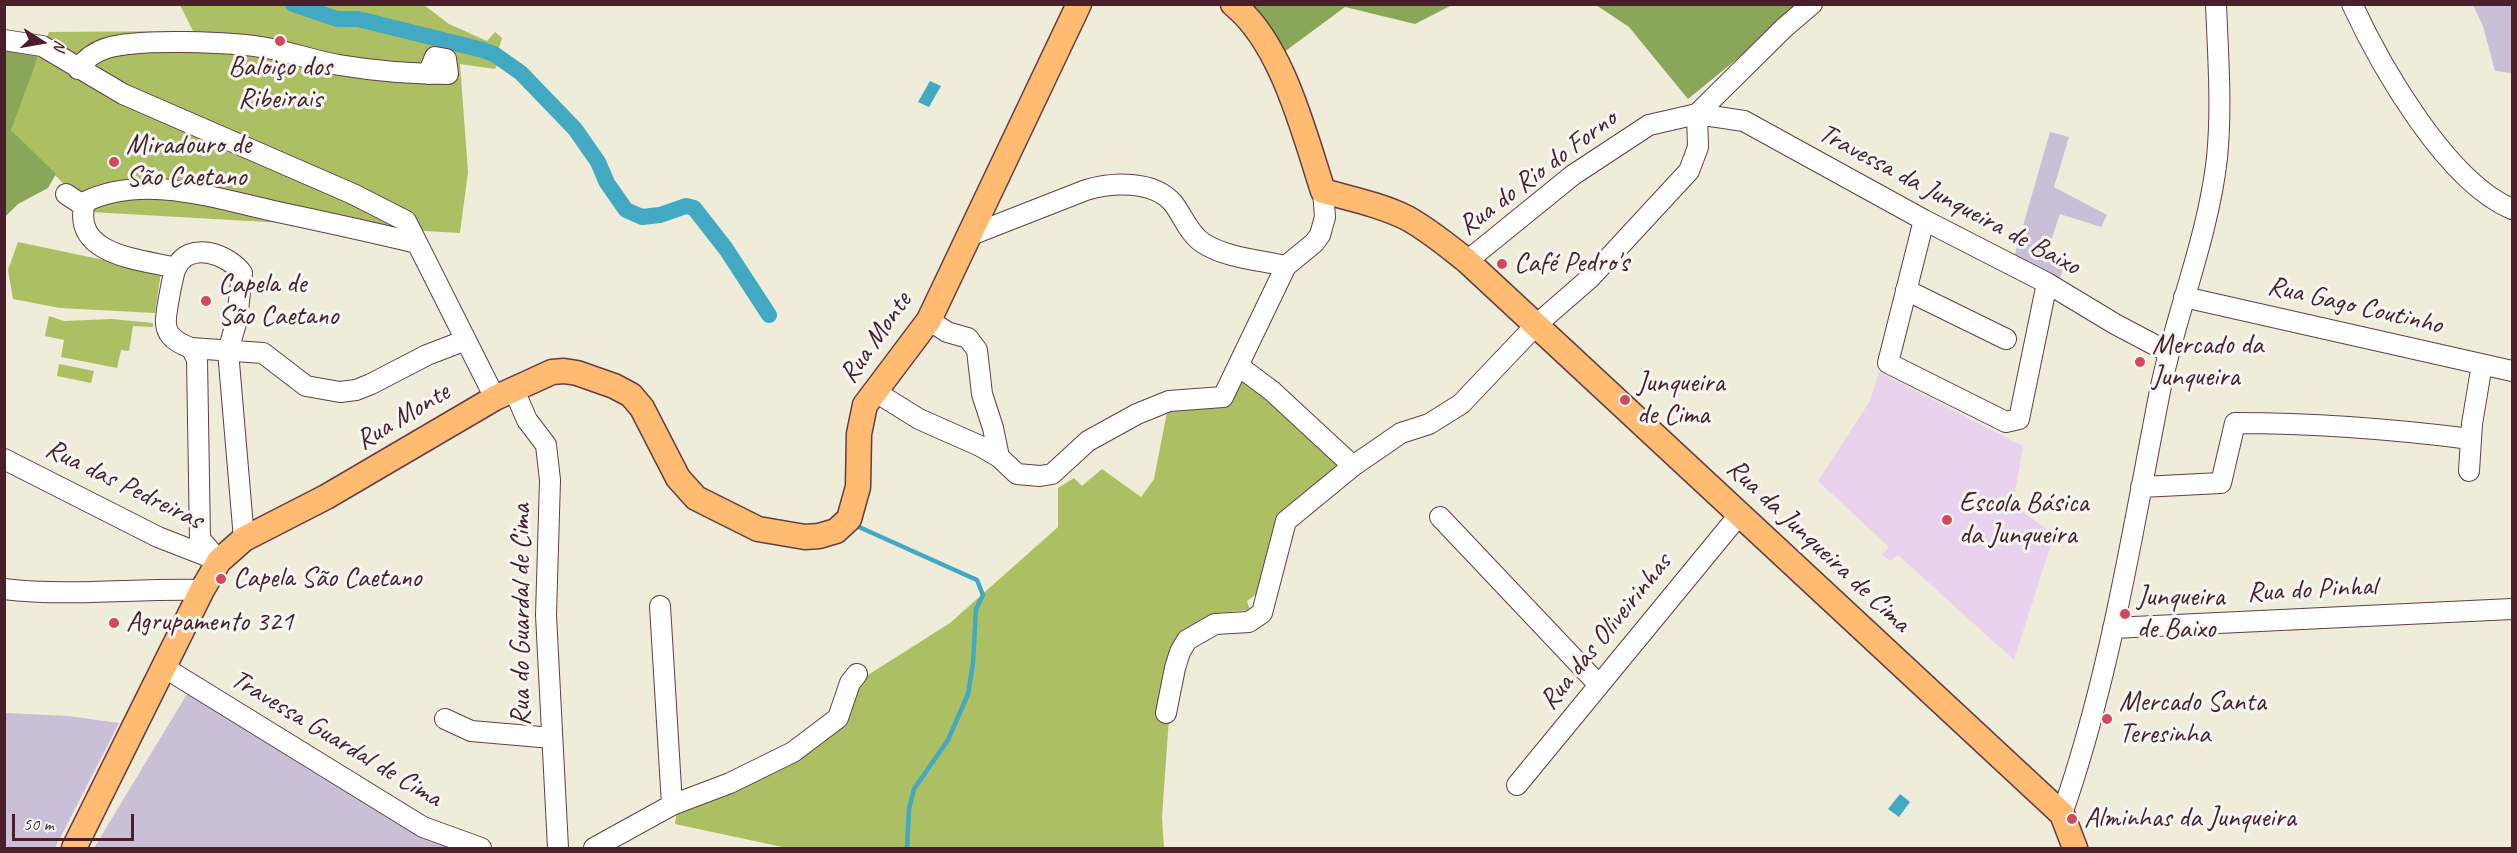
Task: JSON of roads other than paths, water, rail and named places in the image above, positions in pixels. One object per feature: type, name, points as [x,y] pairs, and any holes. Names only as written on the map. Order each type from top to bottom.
[{"type":"main road","name":"Rua Monte","points":[[165,668],[202,590],[219,561],[244,539],[327,497],[504,394],[552,372],[577,373],[614,386],[630,395],[642,408],[678,478],[696,498],[758,529],[805,537],[836,531],[849,519],[858,487],[860,420],[865,405],[929,320],[1079,4]]},
{"type":"main road","points":[[1233,4],[1256,26],[1278,66],[1305,135],[1323,191]]},
{"type":"main road","name":"Rua da Junqueira de Cima","points":[[1323,191],[1385,209],[1406,218],[1427,230],[1467,261],[2062,814]]},
{"type":"main road","points":[[74,849],[165,668]]},
{"type":"main road","points":[[2062,814],[2075,849]]},
{"type":"street","points":[[1166,713],[1175,668],[1187,640],[1215,624],[1249,622],[1262,613],[1286,520],[1353,466],[1401,433],[1429,424],[1461,404],[1536,326],[1590,278],[1689,171],[1698,147],[1697,114],[1784,28],[1812,4]]},
{"type":"street","points":[[2062,814],[2089,731],[2113,628],[2168,352],[2208,208],[2217,159],[2220,112],[2216,4]]},
{"type":"street","points":[[2352,4],[2401,91],[2447,158],[2470,181],[2512,209]]},
{"type":"street","name":"Rua do Guardal de Cima","points":[[4,39],[42,46],[123,94],[353,194],[406,221],[466,340],[504,394],[546,445],[550,480],[546,615],[558,849]]},
{"type":"street","points":[[78,69],[87,57],[109,47],[210,43],[267,48],[337,65],[401,74],[428,74]]},
{"type":"street","name":"Travessa da Junqueira de Baixo","points":[[1697,114],[1744,121],[1924,220],[2047,283],[2115,324],[2168,352]]},
{"type":"street","name":"Rua do Rio do Forno","points":[[1467,261],[1573,175],[1648,125],[1697,114]]},
{"type":"street","points":[[970,235],[1104,184],[1124,184],[1161,193],[1172,202],[1194,236],[1207,246],[1287,266]]},
{"type":"street","points":[[176,268],[104,250],[88,233],[82,213],[85,202],[99,195],[148,189],[207,194],[417,243]]},
{"type":"street","points":[[874,391],[919,419],[981,446],[1017,474],[1040,476],[1052,474],[1088,441],[1137,414],[1169,401],[1223,397],[1240,367],[1287,266],[1320,235],[1325,217],[1323,191]]},
{"type":"street","points":[[66,194],[84,206]]},
{"type":"street","points":[[1924,220],[1888,363],[2006,423],[2019,419],[2047,283]]},
{"type":"street","points":[[244,539],[228,351],[237,320],[242,273],[235,263],[225,257],[200,252],[186,256],[176,268],[165,325],[170,336],[191,348],[228,351],[263,353],[306,386],[340,392],[356,390],[427,355],[466,340]]},
{"type":"street","points":[[1906,290],[2006,339]]},
{"type":"street","name":"Rua Gago Coutinho","points":[[2184,297],[2512,371]]},
{"type":"street","points":[[929,320],[947,332],[968,338],[977,350],[982,394],[993,428],[999,458]]},
{"type":"street","points":[[191,348],[197,359],[200,539],[219,561]]},
{"type":"street","points":[[2469,471],[2471,438],[2482,364]]},
{"type":"street","points":[[1240,367],[1272,391],[1353,466]]},
{"type":"street","points":[[2141,487],[2221,483],[2235,423],[2326,424],[2471,438]]},
{"type":"street","name":"Rua das Pedreiras","points":[[4,459],[158,537],[219,561]]},
{"type":"street","name":"Rua das Oliveirinhas","points":[[1517,785],[1739,515]]},
{"type":"street","points":[[1440,517],[1599,685]]},
{"type":"street","points":[[4,589],[92,593],[160,589],[202,590]]},
{"type":"street","points":[[660,606],[672,805]]},
{"type":"street","name":"Rua do Pinhal","points":[[2113,628],[2512,609]]},
{"type":"street","name":"Travessa Guardal de Cima","points":[[165,668],[423,827],[482,849]]},
{"type":"street","points":[[594,849],[672,805],[730,783],[792,752],[838,718],[850,683],[857,674]]},
{"type":"street","points":[[445,719],[471,731],[552,738]]},
{"type":"water","points":[[930,81],[941,86],[929,107],[918,102]]},
{"type":"water","points":[[1900,794],[1910,802],[1899,817],[1888,809]]},
{"type":"waterway","points":[[293,4],[337,19],[358,19],[494,54],[521,73],[575,129],[598,162],[607,183],[626,210],[642,217],[660,215],[686,206],[694,208],[726,249],[769,315]]},
{"type":"waterway","points":[[859,527],[977,580],[983,595],[976,609],[973,663],[968,694],[948,740],[914,789],[909,809],[907,848]]},
{"type":"place","name":"Baloiço dos Ribeirais","points":[[280,41]]},
{"type":"place","name":"Miradouro de São Caetano","points":[[114,162]]},
{"type":"place","name":"Café Pedro's","points":[[1502,264]]},
{"type":"place","name":"Capela de São Caetano","points":[[206,301]]},
{"type":"place","name":"Mercado da Junqueira","points":[[2140,362]]},
{"type":"place","name":"Junqueira de Cima","points":[[1625,400]]},
{"type":"place","name":"Escola Básica da Junqueira","points":[[1947,520]]},
{"type":"place","name":"Capela São Caetano","points":[[221,579]]},
{"type":"place","name":"Junqueira de Baixo","points":[[2125,614]]},
{"type":"place","name":"Agrupamento 321","points":[[114,623]]},
{"type":"place","name":"Mercado Santa Teresinha","points":[[2107,719]]},
{"type":"place","name":"Alminhas da Junqueira","points":[[2072,819]]}]
